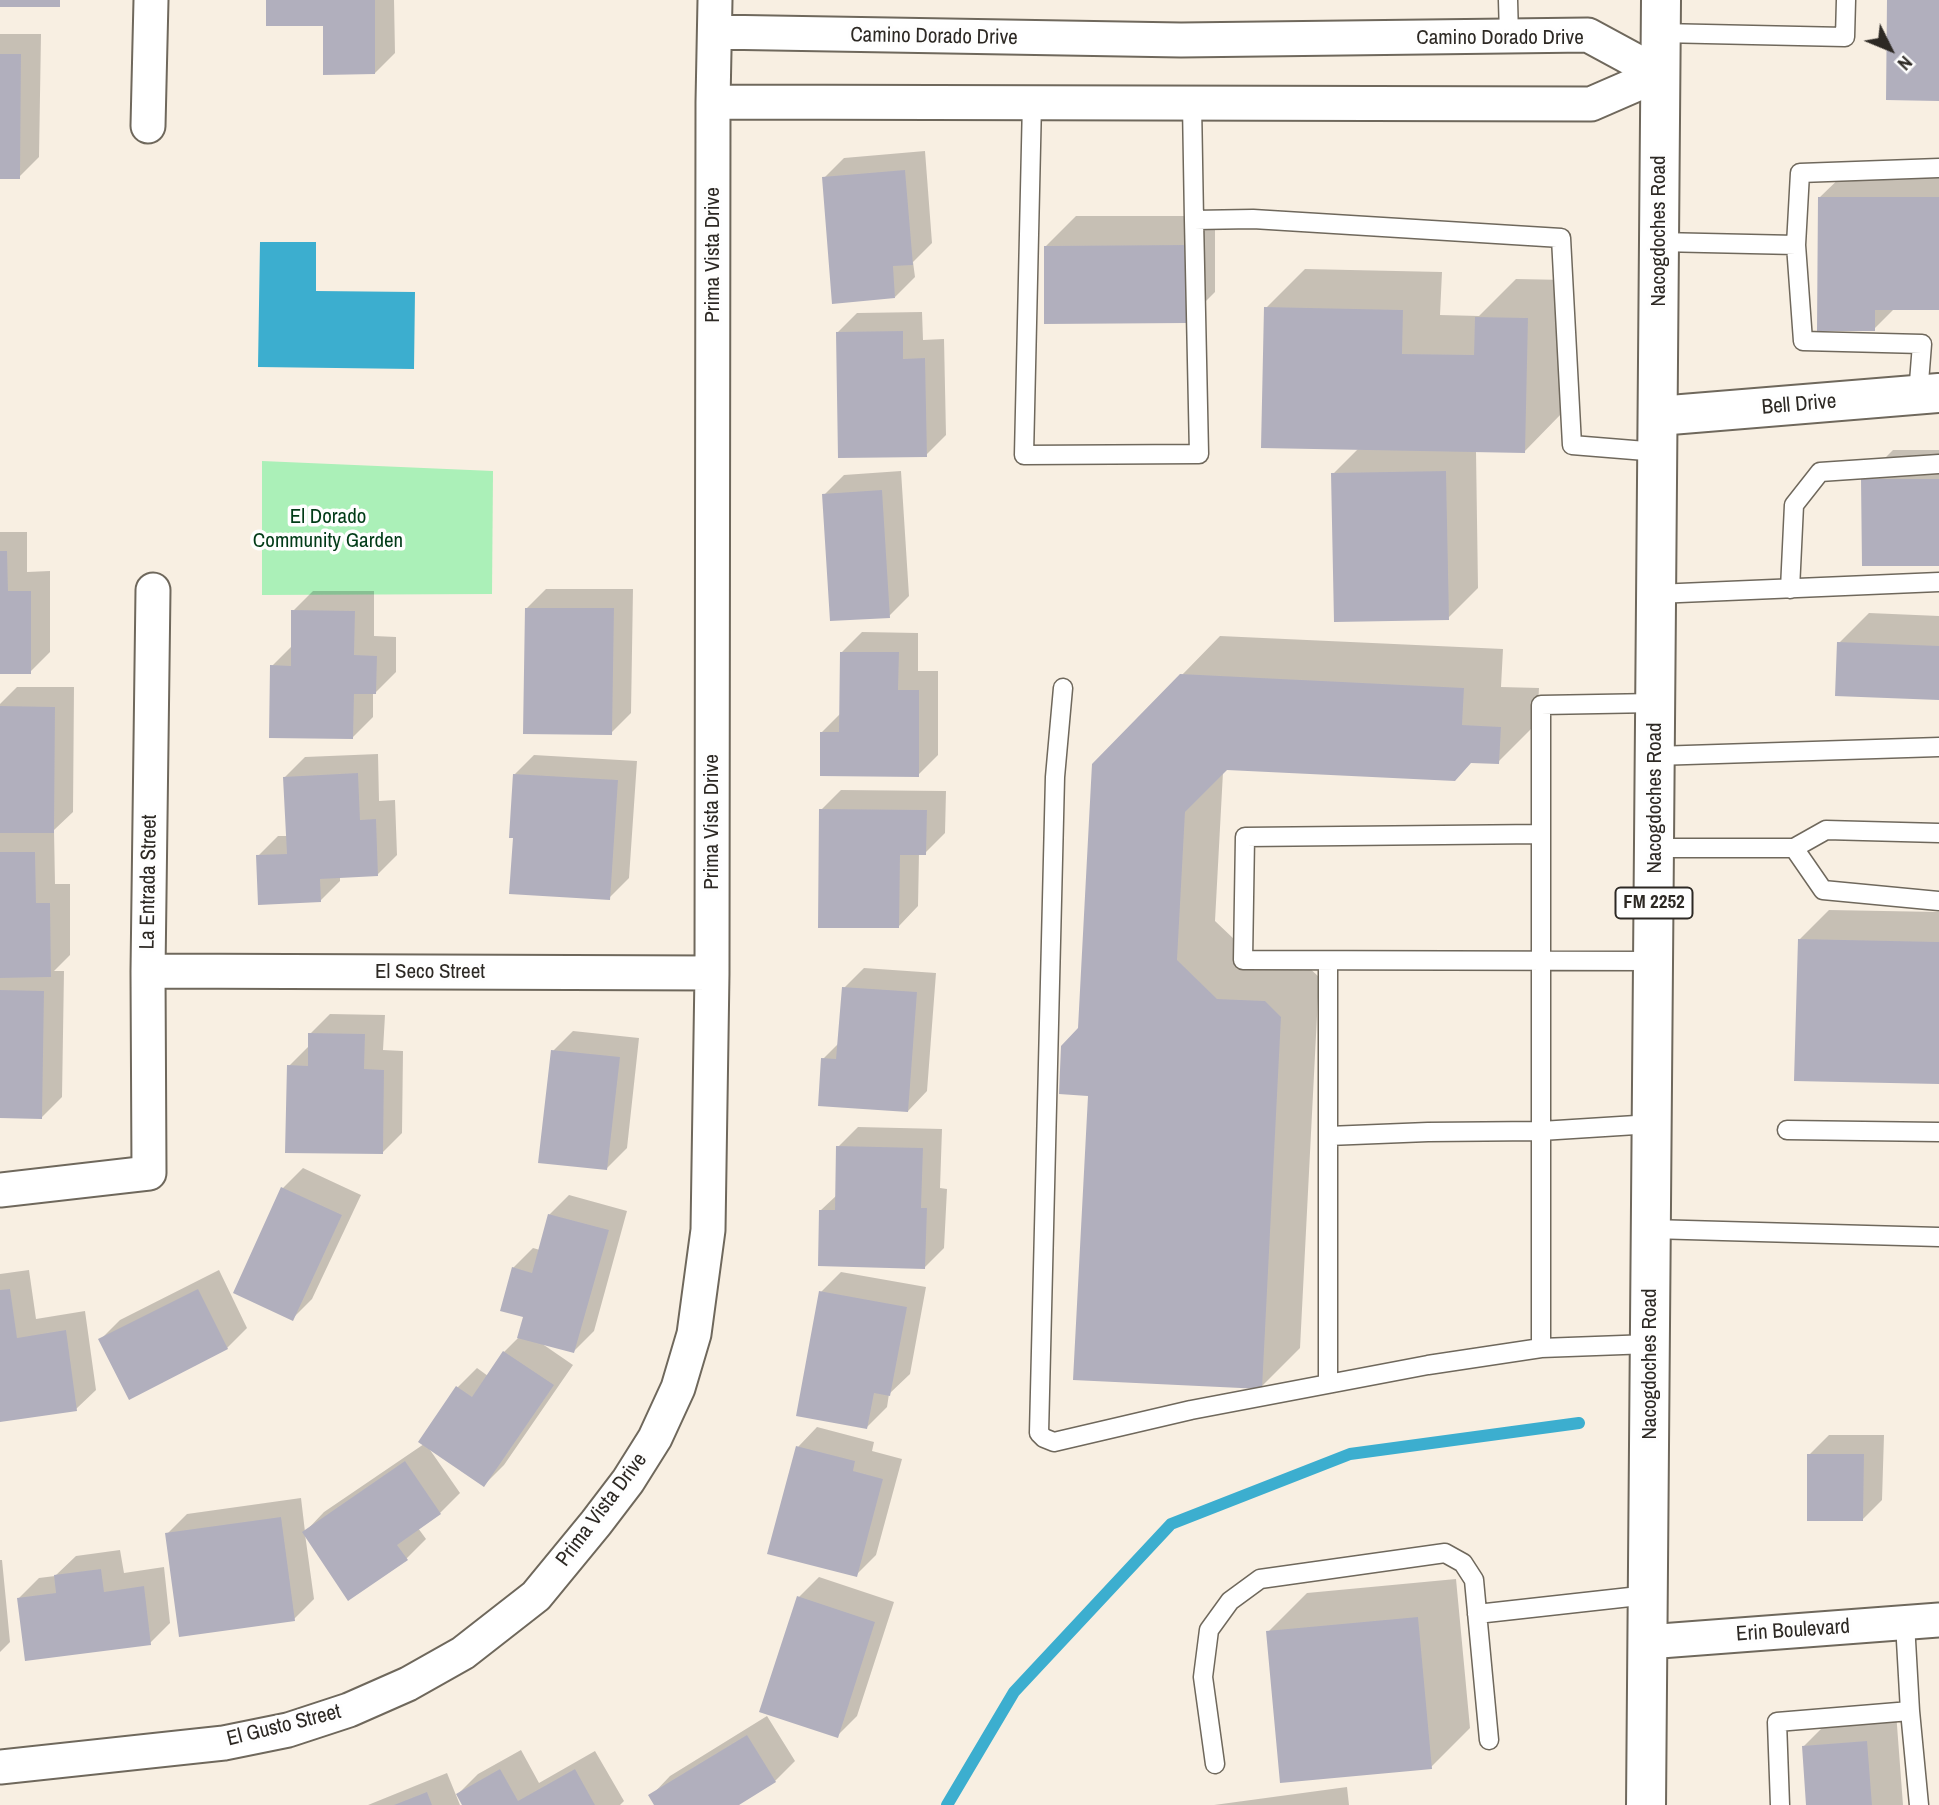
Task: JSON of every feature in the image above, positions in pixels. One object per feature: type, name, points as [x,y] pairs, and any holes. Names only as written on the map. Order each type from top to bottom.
[{"type":"main road","name":"Nacogdoches Road","points":[[1646,1805],[1661,17]]},
{"type":"main road","name":"Bell Drive","points":[[1658,434],[1929,394]]},
{"type":"street","points":[[148,126],[151,0]]},
{"type":"street","name":"Camino Dorado Drive","points":[[715,16],[1181,40],[1588,35],[1660,74]]},
{"type":"street","name":"Prima Vista Drive","points":[[536,1596],[620,1492],[655,1438],[678,1388],[694,1334],[708,1230],[712,974],[715,16]]},
{"type":"street","points":[[713,102],[1591,104],[1660,74]]},
{"type":"street","name":"La Entrada Street","points":[[0,1190],[149,1173],[148,971],[153,590]]},
{"type":"street","name":"El Seco Street","points":[[148,971],[712,974]]},
{"type":"street","name":"El Gusto Street","points":[[0,1767],[224,1743],[288,1730],[349,1710],[408,1684],[463,1653],[536,1596]]},
{"type":"street","name":"Erin Boulevard","points":[[1647,1642],[1939,1620]]},
{"type":"lane","points":[[1507,0],[1508,36]]},
{"type":"lane","points":[[1661,17],[1845,37],[1846,0]]},
{"type":"lane","points":[[1032,102],[1024,455],[1199,454],[1192,104]]},
{"type":"lane","points":[[1929,394],[1922,344],[1803,341],[1796,244],[1800,173],[1939,168]]},
{"type":"lane","points":[[1195,220],[1253,219],[1561,238],[1572,445],[1658,434]]},
{"type":"lane","points":[[1659,242],[1796,244]]},
{"type":"lane","points":[[1790,589],[1794,505],[1819,472],[1939,464]]},
{"type":"lane","points":[[1656,594],[1939,582]]},
{"type":"lane","points":[[1063,688],[1055,777],[1039,1433],[1054,1442],[1191,1410],[1429,1365],[1541,1348],[1650,1344]]},
{"type":"lane","points":[[1541,1348],[1541,705],[1655,704]]},
{"type":"lane","points":[[1655,756],[1939,747]]},
{"type":"lane","points":[[1654,848],[1794,848],[1826,830],[1939,833]]},
{"type":"lane","points":[[1541,834],[1245,837],[1243,960],[1653,961]]},
{"type":"lane","points":[[1794,848],[1823,890],[1939,901]]},
{"type":"lane","points":[[1328,961],[1328,1384]]},
{"type":"lane","points":[[1328,1136],[1541,1131],[1652,1124]]},
{"type":"lane","points":[[1787,1130],[1939,1132]]},
{"type":"lane","points":[[1651,1229],[1939,1237]]},
{"type":"lane","points":[[1215,1764],[1203,1677],[1209,1630],[1230,1601],[1260,1579],[1445,1553],[1463,1563],[1474,1580],[1489,1740]]},
{"type":"lane","points":[[1477,1614],[1648,1595]]},
{"type":"lane","points":[[1905,1623],[1919,1805]]},
{"type":"lane","points":[[1780,1805],[1777,1722],[1910,1711]]},
{"type":"green space","name":"El Dorado Community Garden","points":[[262,461],[493,471],[492,594],[262,595]]},
{"type":"water","points":[[260,242],[316,242],[316,291],[415,292],[414,369],[258,367]]},
{"type":"building","points":[[0,0],[60,0],[60,7],[0,7]]},
{"type":"building","points":[[266,0],[375,0],[375,74],[323,75],[323,26],[266,26]]},
{"type":"building","points":[[1887,0],[1939,0],[1939,101],[1886,100]]},
{"type":"building","points":[[0,54],[21,54],[20,179],[0,179]]},
{"type":"building","points":[[905,170],[913,265],[893,266],[895,298],[832,304],[822,177]]},
{"type":"building","points":[[1818,197],[1939,197],[1939,310],[1875,310],[1875,331],[1817,331]]},
{"type":"building","points":[[1186,245],[1186,323],[1044,324],[1044,246]]},
{"type":"building","points":[[1264,307],[1403,310],[1402,354],[1474,355],[1475,317],[1528,318],[1525,453],[1261,448]]},
{"type":"building","points":[[903,331],[903,359],[925,358],[927,457],[838,458],[836,332]]},
{"type":"building","points":[[1446,471],[1449,620],[1334,622],[1331,473]]},
{"type":"building","points":[[1861,479],[1939,479],[1939,566],[1862,566]]},
{"type":"building","points":[[882,490],[890,618],[830,621],[822,494]]},
{"type":"building","points":[[0,551],[7,551],[8,591],[31,591],[31,674],[0,674]]},
{"type":"building","points":[[525,608],[614,608],[612,735],[523,734]]},
{"type":"building","points":[[291,610],[355,611],[354,655],[377,656],[376,694],[354,694],[353,739],[269,738],[270,665],[291,666]]},
{"type":"building","points":[[1837,642],[1939,646],[1939,700],[1835,696]]},
{"type":"building","points":[[840,652],[899,652],[898,690],[919,690],[919,777],[820,776],[820,732],[839,732]]},
{"type":"building","points":[[1180,674],[1464,688],[1462,725],[1501,727],[1499,764],[1471,763],[1455,781],[1227,770],[1185,812],[1177,960],[1217,999],[1265,1001],[1281,1017],[1262,1389],[1073,1380],[1088,1096],[1059,1094],[1061,1046],[1078,1028],[1092,764]]},
{"type":"building","points":[[0,706],[55,707],[54,833],[0,833]]},
{"type":"building","points":[[358,773],[360,820],[376,819],[378,876],[320,879],[321,902],[258,905],[256,855],[287,854],[283,777]]},
{"type":"building","points":[[513,774],[618,780],[610,900],[509,894],[513,838],[509,838]]},
{"type":"building","points":[[819,809],[927,810],[926,855],[900,855],[899,928],[818,928]]},
{"type":"building","points":[[0,852],[35,852],[36,903],[50,903],[51,977],[0,978]]},
{"type":"building","points":[[1798,939],[1939,942],[1939,1084],[1794,1081]]},
{"type":"building","points":[[842,987],[917,992],[908,1112],[818,1106],[821,1058],[836,1059]]},
{"type":"building","points":[[0,990],[44,991],[42,1119],[0,1118]]},
{"type":"building","points":[[308,1033],[365,1034],[364,1069],[384,1070],[383,1154],[285,1153],[287,1065],[308,1066]]},
{"type":"building","points":[[551,1050],[620,1057],[607,1170],[538,1163]]},
{"type":"building","points":[[836,1146],[923,1148],[921,1208],[927,1208],[925,1269],[818,1266],[819,1210],[835,1210]]},
{"type":"building","points":[[281,1187],[342,1215],[293,1321],[233,1293]]},
{"type":"building","points":[[548,1214],[609,1230],[574,1353],[517,1338],[523,1317],[500,1311],[512,1267],[532,1273]]},
{"type":"building","points":[[10,1289],[17,1338],[66,1330],[77,1411],[0,1422],[0,1290]]},
{"type":"building","points":[[198,1289],[228,1349],[129,1400],[98,1339]]},
{"type":"building","points":[[819,1291],[907,1307],[890,1396],[874,1393],[867,1429],[796,1416]]},
{"type":"building","points":[[503,1351],[554,1385],[484,1487],[418,1442],[456,1386],[472,1397]]},
{"type":"building","points":[[796,1446],[855,1461],[853,1471],[883,1479],[857,1577],[767,1554]]},
{"type":"building","points":[[1807,1454],[1864,1454],[1863,1521],[1807,1521]]},
{"type":"building","points":[[405,1461],[441,1514],[397,1545],[408,1560],[348,1601],[302,1532]]},
{"type":"building","points":[[281,1517],[295,1621],[179,1637],[165,1533]]},
{"type":"building","points":[[101,1569],[104,1592],[144,1586],[151,1645],[25,1661],[17,1598],[56,1593],[54,1575]]},
{"type":"building","points":[[797,1596],[875,1622],[838,1738],[759,1712]]},
{"type":"building","points":[[1418,1617],[1432,1769],[1280,1783],[1266,1631]]},
{"type":"building","points":[[747,1735],[776,1782],[739,1805],[654,1805],[648,1795]]},
{"type":"building","points":[[1867,1741],[1872,1805],[1806,1805],[1802,1746]]},
{"type":"building","points":[[500,1769],[518,1801],[575,1769],[595,1805],[462,1805],[456,1794]]},
{"type":"building","points":[[427,1792],[432,1805],[394,1805]]},
{"type":"waterway","points":[[947,1805],[1014,1692],[1171,1524],[1350,1454],[1579,1423]]}]
